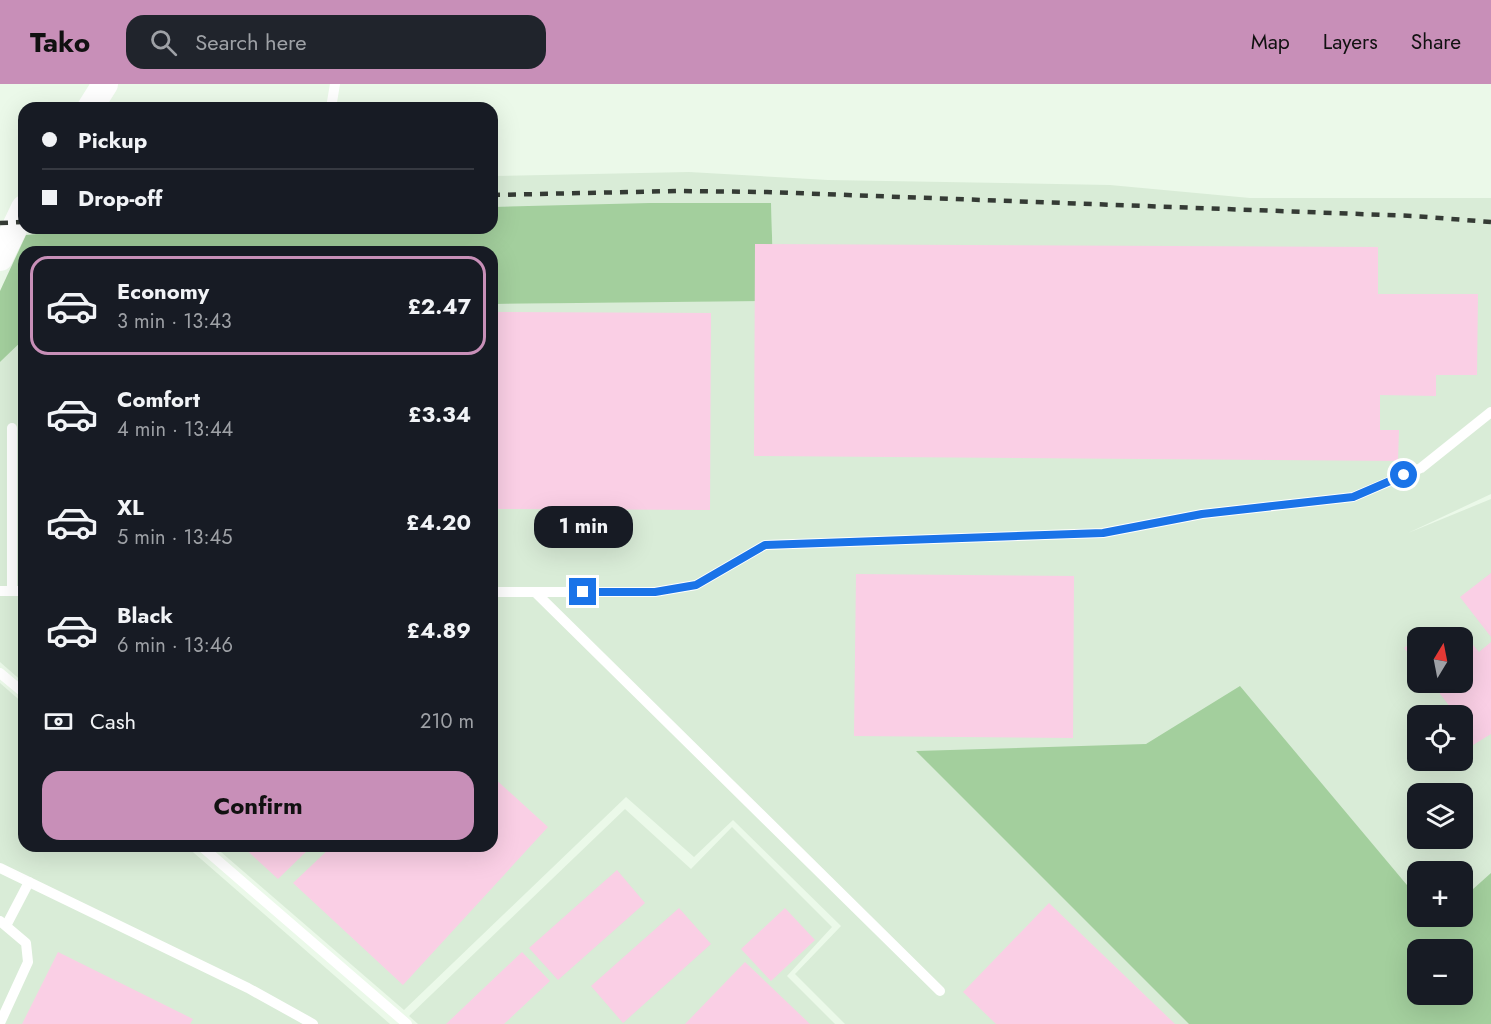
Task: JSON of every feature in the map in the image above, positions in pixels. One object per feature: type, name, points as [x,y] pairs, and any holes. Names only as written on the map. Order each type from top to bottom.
[{"type":"street","points":[[94,102],[105,84]]},
{"type":"street","points":[[0,258],[18,220]]},
{"type":"lane","points":[[332,102],[335,84]]},
{"type":"lane","points":[[498,592],[655,592],[696,585],[765,545],[1103,533],[1202,514],[1353,497],[1421,468],[1491,412]]},
{"type":"lane","points":[[12,428],[12,591]]},
{"type":"lane","points":[[0,591],[18,591]]},
{"type":"lane","points":[[535,592],[940,991]]},
{"type":"lane","points":[[0,673],[18,688]]},
{"type":"lane","points":[[208,852],[407,1024]]},
{"type":"lane","points":[[0,868],[248,988],[313,1024]]},
{"type":"lane","points":[[0,1023],[28,962],[26,943],[3,923],[29,882]]},
{"type":"shaded area","points":[[689,172],[828,180],[1110,185],[1250,198],[1491,198],[1491,494],[1408,533],[1491,499],[1491,1024],[845,1024],[795,974],[841,926],[733,820],[694,857],[626,797],[404,1010],[221,852],[498,852],[498,304],[774,300],[771,204],[498,207],[498,176]]},
{"type":"shaded area","points":[[18,345],[18,678],[0,662],[0,362]]},
{"type":"shaded area","points":[[0,683],[18,699],[18,852],[193,852],[390,1024],[0,1024]]},
{"type":"shaded area","points":[[625,809],[691,869],[732,827],[832,927],[787,976],[835,1024],[418,1024],[409,1016]]},
{"type":"green space","points":[[771,203],[774,301],[498,304],[498,246],[21,246],[26,235],[37,234],[498,234],[498,207]]},
{"type":"green space","points":[[18,252],[18,345],[0,362],[0,291]]},
{"type":"green space","points":[[1240,686],[1407,885],[1407,927],[1473,927],[1473,889],[1491,873],[1491,1024],[1189,1024],[916,751],[1146,744]]},
{"type":"building","points":[[755,244],[1378,247],[1378,294],[1478,294],[1477,375],[1436,375],[1436,396],[1380,395],[1380,430],[1399,430],[1398,461],[754,456]]},
{"type":"building","points":[[498,312],[711,313],[710,510],[498,509]]},
{"type":"building","points":[[1491,573],[1491,637],[1460,597]]},
{"type":"building","points":[[856,574],[1074,576],[1073,738],[854,736]]},
{"type":"building","points":[[1491,642],[1491,734],[1473,745],[1473,705],[1449,705],[1439,693],[1473,693],[1473,645],[1479,652]]},
{"type":"building","points":[[498,781],[548,827],[403,985],[293,883],[326,852],[498,852]]},
{"type":"building","points":[[249,852],[306,852],[278,879]]},
{"type":"building","points":[[617,870],[645,903],[558,980],[529,948]]},
{"type":"building","points":[[1049,903],[1175,1024],[996,1024],[963,992]]},
{"type":"building","points":[[679,908],[711,944],[623,1023],[591,986]]},
{"type":"building","points":[[785,908],[815,940],[771,981],[741,949]]},
{"type":"building","points":[[58,952],[193,1019],[190,1024],[22,1024]]},
{"type":"building","points":[[522,952],[550,981],[504,1024],[446,1024]]},
{"type":"building","points":[[745,962],[810,1024],[685,1024]]},
{"type":"railway","points":[[498,195],[677,191],[767,192],[1414,216],[1491,222]]},
{"type":"railway","points":[[0,223],[18,222]]},
{"type":"route","points":[[583,592],[655,592],[696,585],[765,545],[820,541],[1103,533],[1202,514],[1353,497],[1404,475]]}]
